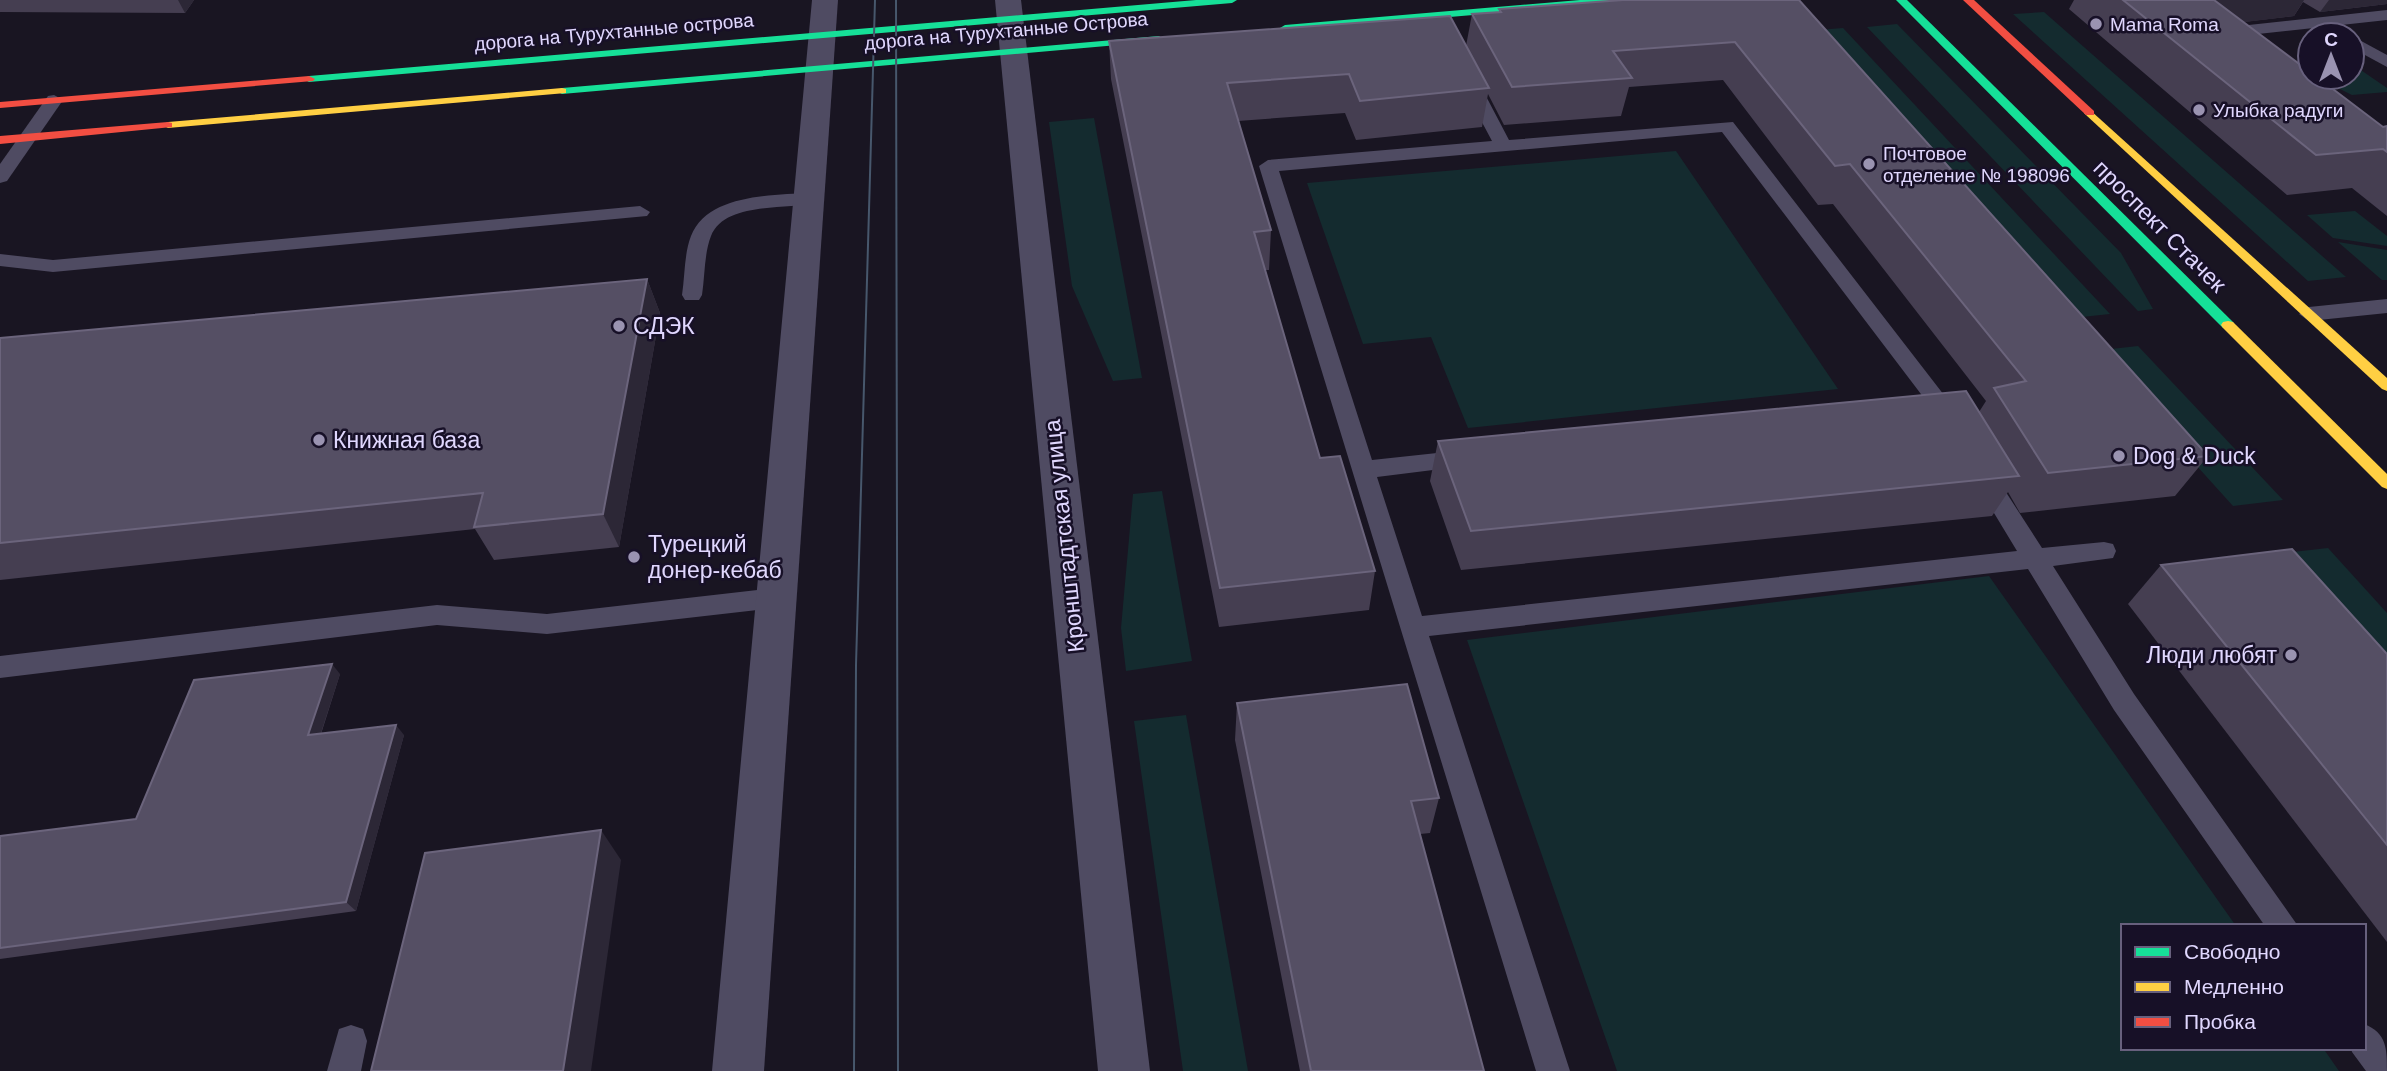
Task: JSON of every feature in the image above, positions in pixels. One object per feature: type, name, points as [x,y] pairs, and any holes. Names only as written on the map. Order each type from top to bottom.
[{"type":"street","points":[[738,1071],[825,0]]},
{"type":"street","name":"дорога на Турухтанные острова","points":[[0,105],[822,35],[1009,9],[1232,0]]},
{"type":"street","points":[[1272,29],[1440,24],[1616,0]]},
{"type":"street","name":"проспект Стачек","points":[[1900,0],[2387,483]]},
{"type":"street","name":"проспект Стачек","points":[[1968,0],[2387,386]]},
{"type":"street","name":"Кронштадтская улица","points":[[1009,9],[1019,128],[1124,1071]]},
{"type":"street","name":"дорога на Турухтанные Острова","points":[[819,69],[1176,37]]},
{"type":"street","points":[[0,140],[819,69]]},
{"type":"lane","points":[[2293,6],[2319,21]]},
{"type":"lane","points":[[2339,21],[2387,15]]},
{"type":"lane","points":[[2231,50],[2209,34],[2296,26]]},
{"type":"lane","points":[[2366,49],[2387,62]]},
{"type":"lane","points":[[1460,64],[1503,145]]},
{"type":"lane","points":[[0,177],[54,100]]},
{"type":"lane","points":[[1553,1071],[1268,166],[1727,126],[1957,430],[2032,558],[2124,702],[2282,924]]},
{"type":"lane","points":[[692,295],[704,231],[726,212],[758,203],[809,199]]},
{"type":"lane","points":[[0,260],[52,266],[640,212]]},
{"type":"lane","points":[[2309,314],[2387,306]]},
{"type":"lane","points":[[1916,411],[1957,430]]},
{"type":"lane","points":[[1362,470],[1490,456]]},
{"type":"lane","points":[[1413,627],[2104,551]]},
{"type":"lane","points":[[0,667],[437,615],[547,624],[776,598]]},
{"type":"lane","points":[[2366,1043],[2386,1071]]},
{"type":"green space","points":[[2044,12],[2346,277],[2308,281],[2013,14]]},
{"type":"green space","points":[[1897,24],[2121,253],[2153,309],[2138,311],[1867,27]]},
{"type":"green space","points":[[1843,28],[2110,314],[2063,319],[1806,31]]},
{"type":"green space","points":[[2366,74],[2387,88],[2387,92],[2352,95],[2344,91],[2366,91]]},
{"type":"green space","points":[[1094,118],[1142,378],[1113,381],[1072,286],[1049,122]]},
{"type":"green space","points":[[1676,151],[1838,389],[1468,428],[1431,337],[1363,344],[1307,183]]},
{"type":"green space","points":[[2355,211],[2387,236],[2387,246],[2333,238],[2307,215]]},
{"type":"green space","points":[[2338,242],[2387,250],[2387,280],[2382,280]]},
{"type":"green space","points":[[2138,346],[2283,500],[2233,506],[2093,351]]},
{"type":"green space","points":[[1162,491],[1192,661],[1126,671],[1121,628],[1133,494]]},
{"type":"green space","points":[[2328,548],[2387,613],[2387,679],[2276,554]]},
{"type":"green space","points":[[1989,576],[2235,924],[2121,924],[2121,1050],[2324,1050],[2339,1071],[1617,1071],[1467,640]]},
{"type":"green space","points":[[1186,715],[1248,1071],[1183,1071],[1134,721]]},
{"type":"building","points":[[1623,0],[1799,0],[2208,456],[2048,473],[1994,388],[2026,381],[1850,164],[1835,166],[1735,42],[1613,51],[1632,78],[1512,87],[1472,14],[1501,12],[1499,9]]},
{"type":"building","points":[[2123,0],[2214,0],[2296,62],[2296,91],[2335,91],[2383,127],[2387,126],[2387,152],[2383,149],[2316,155]]},
{"type":"building","points":[[1450,16],[1489,88],[1360,101],[1349,74],[1227,83],[1271,230],[1254,232],[1320,458],[1340,456],[1375,571],[1220,588],[1109,41]]},
{"type":"building","name":"Книжная база","points":[[647,279],[603,514],[474,527],[483,493],[0,543],[0,338]]},
{"type":"building","points":[[1966,391],[2019,476],[1471,531],[1438,441]]},
{"type":"building","points":[[2292,549],[2387,654],[2387,845],[2161,565]]},
{"type":"building","points":[[332,664],[308,735],[396,725],[346,902],[0,948],[0,836],[136,819],[194,680]]},
{"type":"building","points":[[1407,684],[1439,798],[1411,801],[1484,1071],[1311,1071],[1237,703]]},
{"type":"building","points":[[601,830],[563,1071],[371,1071],[425,853]]},
{"type":"tram line","points":[[854,1071],[856,665],[875,0]]},
{"type":"tram line","points":[[896,0],[898,1071]]},
{"type":"traffic: fast","points":[[309,79],[1232,0]]},
{"type":"traffic: fast","points":[[1285,28],[1616,0]]},
{"type":"traffic: fast","points":[[1901,0],[2228,325]]},
{"type":"traffic: fast","points":[[562,91],[1159,39]]},
{"type":"traffic: slow","points":[[168,125],[562,91]]},
{"type":"traffic: slow","points":[[2090,113],[2387,386]]},
{"type":"traffic: slow","points":[[2228,325],[2387,483]]},
{"type":"traffic: jam","points":[[1968,0],[2090,113]]},
{"type":"traffic: jam","points":[[0,105],[309,79]]},
{"type":"traffic: jam","points":[[0,140],[168,125]]},
{"type":"place","name":"Mama Roma","points":[[2096,24]]},
{"type":"place","name":"Улыбка радуги","points":[[2199,110]]},
{"type":"place","name":"Почтовое отделение № 198096","points":[[1869,164]]},
{"type":"place","name":"СДЭК","points":[[619,326]]},
{"type":"place","name":"Книжная база","points":[[319,440]]},
{"type":"place","name":"Dog & Duck","points":[[2119,456]]},
{"type":"place","name":"Турецкий донер-кебаб","points":[[634,557]]},
{"type":"place","name":"Люди любят","points":[[2291,655]]}]
